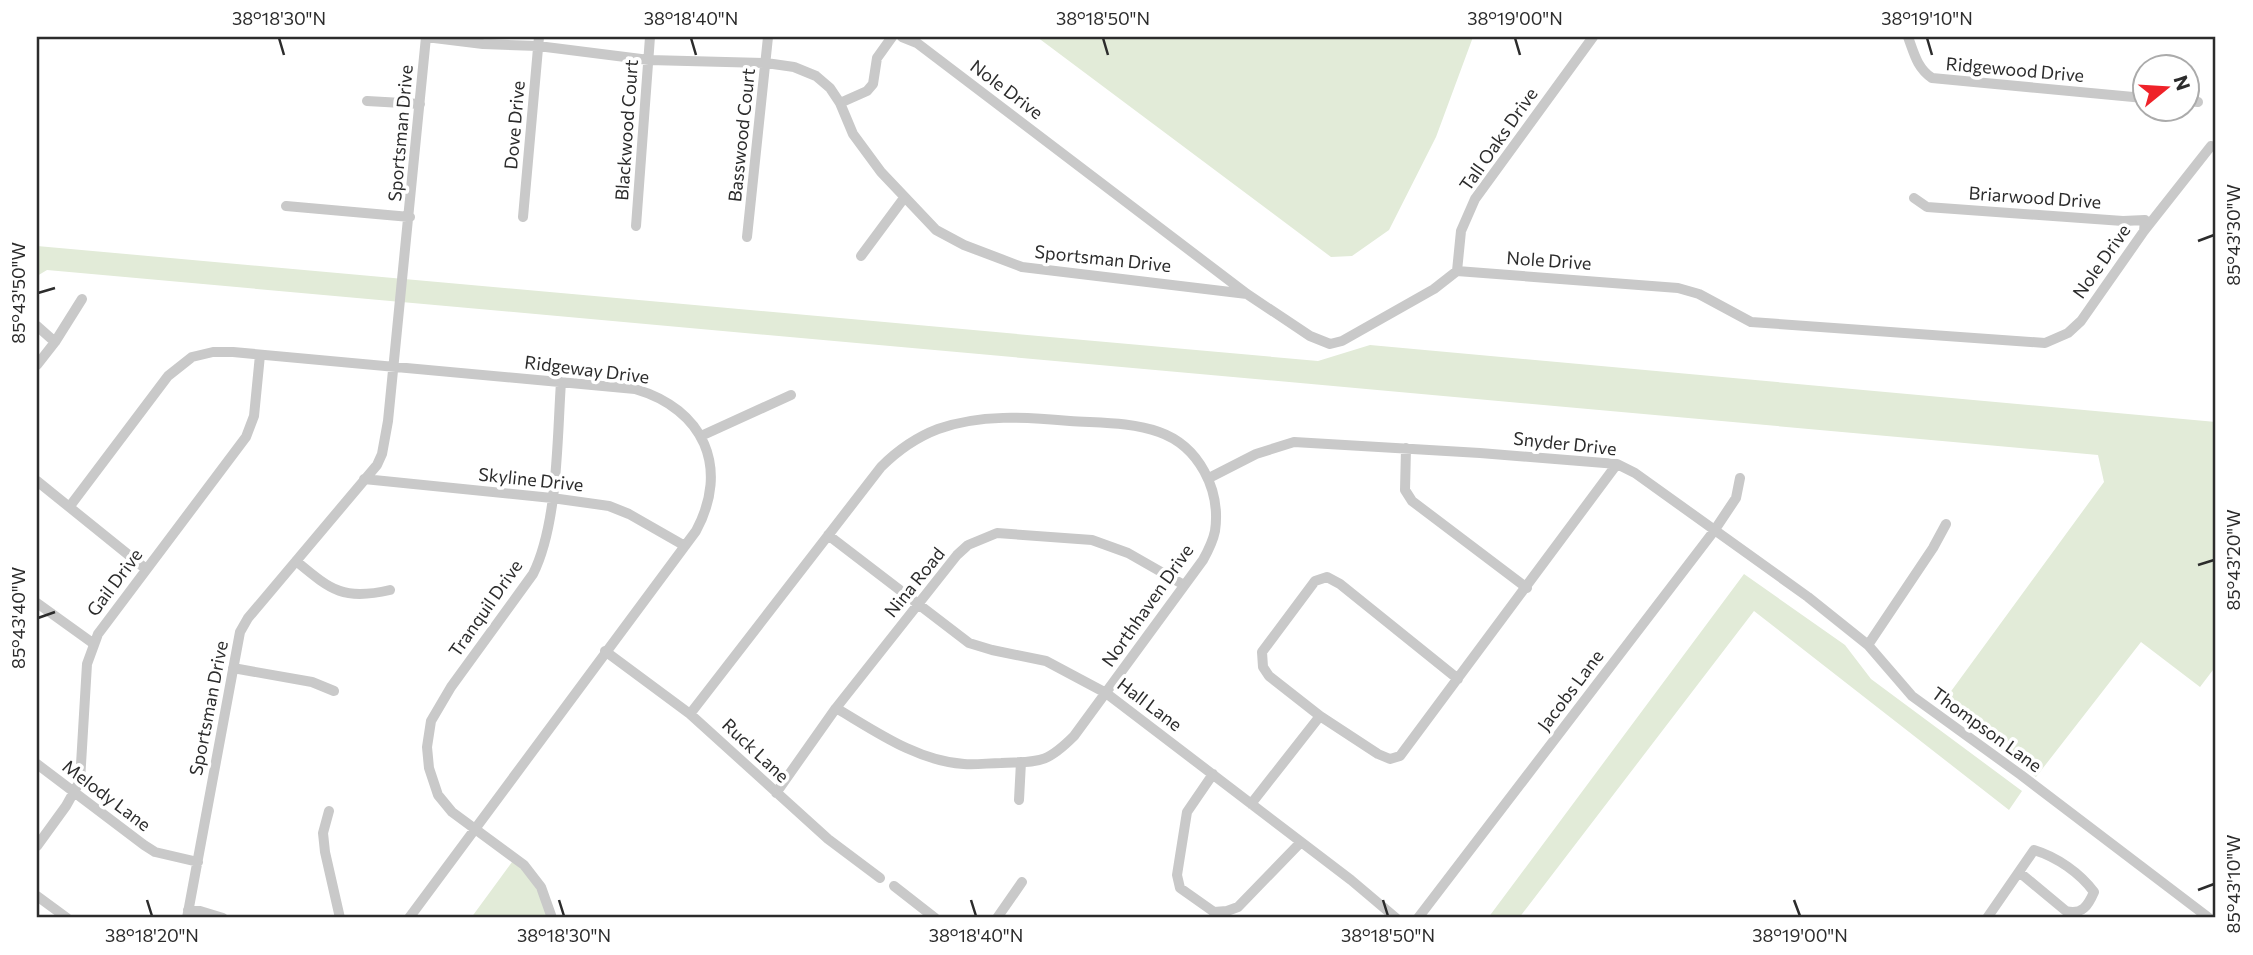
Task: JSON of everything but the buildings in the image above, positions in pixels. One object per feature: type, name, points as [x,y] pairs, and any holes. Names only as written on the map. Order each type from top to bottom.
[{"type":"street","name":"Sportsman Drive","points":[[188,914],[240,632],[248,618],[365,479],[382,454],[410,217],[426,37],[483,44],[538,41],[649,60],[766,63],[794,67],[816,76],[830,88],[840,103],[853,134],[881,173],[936,230],[964,245],[1022,267],[1247,294]]},
{"type":"street","name":"Blackwood Court","points":[[636,226],[650,37]]},
{"type":"street","name":"Basswood Court","points":[[747,237],[768,37]]},
{"type":"street","points":[[840,103],[867,91],[875,75],[877,58],[892,37]]},
{"type":"street","name":"Nole Drive","points":[[902,37],[917,43],[1247,294],[1310,336],[1330,344],[1342,341],[1434,289],[1457,271],[1678,288],[1699,294],[1751,322],[2045,343],[2068,333],[2081,321],[2144,231],[2211,146]]},
{"type":"street","name":"Tall Oaks Drive","points":[[1457,271],[1461,231],[1475,199],[1593,37]]},
{"type":"street","name":"Ridgewood Drive","points":[[1908,37],[1917,62],[1923,72],[1932,78],[2130,97]]},
{"type":"street","name":"Dove Drive","points":[[523,216],[538,41]]},
{"type":"street","points":[[367,101],[420,104]]},
{"type":"street","points":[[861,256],[904,198]]},
{"type":"street","name":"Briarwood Drive","points":[[1914,198],[1927,207],[2123,221],[2145,220],[2144,231]]},
{"type":"street","points":[[286,206],[410,217]]},
{"type":"street","points":[[37,365],[82,299]]},
{"type":"street","points":[[37,326],[55,342]]},
{"type":"street","name":"Ridgeway Drive","points":[[70,506],[168,376],[192,357],[213,352],[635,389],[665,399],[689,419],[701,436],[709,460],[711,493],[706,512],[685,546],[409,918]]},
{"type":"street","name":"Gail Drive","points":[[37,846],[80,781],[87,664],[98,634],[246,438],[254,416],[260,355]]},
{"type":"street","name":"Tranquil Drive","points":[[552,918],[541,887],[533,874],[452,812],[438,795],[429,768],[427,747],[431,721],[451,687],[533,574],[546,542],[561,382]]},
{"type":"street","points":[[701,436],[791,396]]},
{"type":"street","name":"Northhaven Drive","points":[[690,714],[855,497],[893,454],[937,429],[962,422],[1020,417],[1131,425],[1160,432],[1176,441],[1191,452],[1209,478],[1215,512],[1214,531],[1203,561],[1074,736],[1055,753],[1032,763],[963,764],[944,761],[909,750],[836,708]]},
{"type":"street","name":"Snyder Drive","points":[[1209,478],[1256,454],[1294,442],[1617,464],[1635,473],[1808,597],[1868,645]]},
{"type":"street","points":[[1406,448],[1405,490],[1412,501],[1527,588]]},
{"type":"street","points":[[1458,679],[1327,577],[1315,580],[1262,652],[1263,667],[1269,676],[1320,716],[1378,754],[1390,759],[1400,756],[1527,588],[1617,464]]},
{"type":"street","name":"Jacobs Lane","points":[[1418,918],[1714,531],[1736,498],[1740,478]]},
{"type":"street","name":"Skyline Drive","points":[[365,479],[608,506],[629,514],[685,546]]},
{"type":"street","points":[[37,481],[146,569]]},
{"type":"street","points":[[1868,645],[1946,524]]},
{"type":"street","name":"Nina Road","points":[[776,793],[836,708],[957,555],[968,545],[998,533],[1092,540],[1128,553],[1184,585]]},
{"type":"street","name":"Hall Lane","points":[[828,535],[978,647],[1046,661],[1106,693],[1396,918]]},
{"type":"street","points":[[296,561],[328,586],[350,595],[366,596],[390,590]]},
{"type":"street","points":[[37,603],[94,644]]},
{"type":"street","name":"Thompson Lane","points":[[1868,645],[1912,696],[2209,918]]},
{"type":"street","name":"Ruck Lane","points":[[606,651],[690,714],[828,839],[880,878]]},
{"type":"street","points":[[233,668],[312,682],[334,691]]},
{"type":"street","points":[[1251,804],[1320,716]]},
{"type":"street","points":[[1019,800],[1021,762]]},
{"type":"street","name":"Melody Lane","points":[[37,764],[155,852],[198,862]]},
{"type":"street","points":[[1213,774],[1187,813],[1177,875],[1180,888],[1214,912],[1238,907],[1301,842]]},
{"type":"street","points":[[329,811],[323,833],[324,852],[340,918]]},
{"type":"street","points":[[1987,918],[2019,872],[2035,850],[2052,856],[2094,892],[2089,905],[2083,910],[2075,913],[2066,911],[2019,872]]},
{"type":"street","points":[[997,918],[1022,882]]},
{"type":"street","points":[[894,886],[935,918]]},
{"type":"street","points":[[37,896],[66,918]]},
{"type":"street","points":[[188,914],[200,911],[223,918]]},
{"type":"green space","points":[[1037,37],[1473,37],[1436,137],[1389,230],[1352,256],[1331,257]]},
{"type":"green space","points":[[37,246],[1318,361],[1370,345],[2216,422],[2216,666],[2200,687],[2141,642],[2036,777],[1941,705],[2104,482],[2098,455],[47,270],[37,276]]},
{"type":"green space","points":[[1744,574],[1845,645],[1871,679],[2022,791],[2009,810],[1754,611],[1519,918],[1488,918]]},
{"type":"green space","points":[[515,858],[541,887],[552,918],[471,918]]}]
